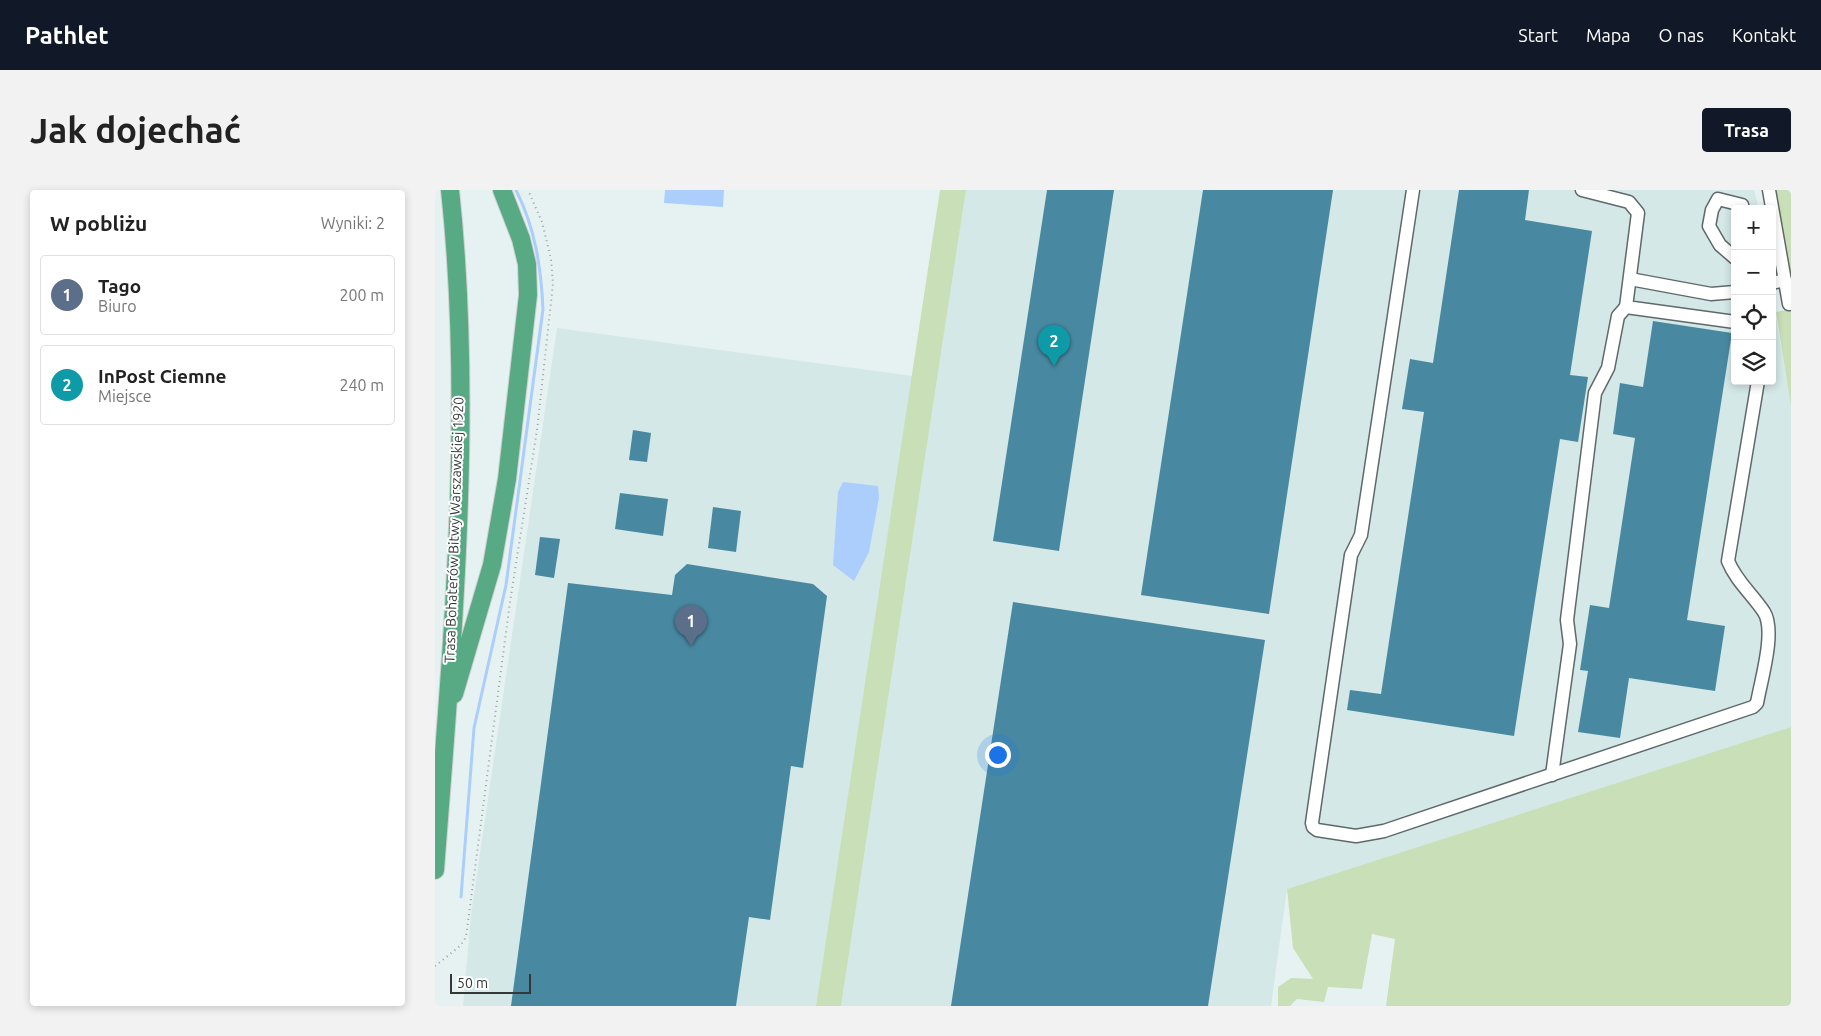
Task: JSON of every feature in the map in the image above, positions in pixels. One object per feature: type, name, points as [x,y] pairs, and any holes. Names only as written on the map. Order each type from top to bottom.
[{"type":"highway","points":[[446,723],[492,565],[517,408],[528,295],[527,264],[518,228],[502,190]]},
{"type":"highway","name":"Trasa Bohaterów Bitwy Warszawskiej 1920","points":[[435,870],[446,723],[456,541],[461,328],[450,194]]},
{"type":"street","points":[[1413,190],[1361,535],[1351,555],[1312,823],[1313,828],[1356,836],[1370,835],[1753,707],[1757,703],[1770,628],[1765,612],[1737,579],[1728,561],[1757,385]]},
{"type":"street","points":[[1552,775],[1570,644],[1567,620],[1595,392],[1608,368],[1618,316],[1626,307],[1638,212],[1629,202],[1582,190]]},
{"type":"street","points":[[1769,190],[1789,304]]},
{"type":"street","points":[[1731,255],[1720,245],[1709,226],[1718,199],[1742,205]]},
{"type":"street","points":[[1630,279],[1711,294],[1731,292]]},
{"type":"street","points":[[1776,283],[1785,280]]},
{"type":"street","points":[[1626,307],[1731,321]]},
{"type":"path","points":[[435,966],[460,946],[466,937],[510,602],[537,430],[553,284],[551,259],[541,222],[528,190]]},
{"type":"shaded area","points":[[966,190],[1754,190],[1758,205],[1731,205],[1731,385],[1776,385],[1776,316],[1791,407],[1791,727],[1287,889],[1271,1006],[841,1006]]},
{"type":"shaded area","points":[[557,328],[913,376],[816,1006],[463,1006],[471,915]]},
{"type":"green space","points":[[940,190],[966,190],[841,1006],[816,1006]]},
{"type":"green space","points":[[1775,190],[1791,190],[1791,281]]},
{"type":"green space","points":[[1791,309],[1791,407],[1776,312]]},
{"type":"green space","points":[[1791,727],[1791,1006],[1386,1006],[1395,939],[1372,934],[1362,989],[1328,987],[1324,1002],[1297,999],[1290,1006],[1278,1006],[1278,987],[1291,978],[1313,979],[1293,948],[1287,889]]},
{"type":"water","points":[[665,190],[724,190],[723,207],[664,203]]},
{"type":"water","points":[[843,482],[878,486],[879,498],[869,552],[854,581],[833,565],[838,492]]},
{"type":"building","points":[[1047,190],[1114,190],[1059,551],[993,541]]},
{"type":"building","points":[[1203,190],[1333,190],[1269,614],[1141,595]]},
{"type":"building","points":[[1459,190],[1529,190],[1525,220],[1592,231],[1570,375],[1588,377],[1578,442],[1560,439],[1514,736],[1347,710],[1350,690],[1381,694],[1424,412],[1402,409],[1410,359],[1433,363]]},
{"type":"building","points":[[1653,321],[1731,333],[1687,620],[1725,626],[1715,691],[1629,678],[1620,738],[1578,732],[1588,671],[1580,670],[1590,605],[1609,608],[1635,438],[1613,434],[1620,383],[1643,387]]},
{"type":"building","points":[[633,430],[651,433],[647,462],[629,460]]},
{"type":"building","points":[[620,493],[668,499],[663,536],[615,529]]},
{"type":"building","points":[[713,507],[741,511],[736,552],[708,548]]},
{"type":"building","points":[[540,537],[560,539],[554,578],[535,575]]},
{"type":"building","points":[[687,564],[813,584],[827,596],[803,768],[791,766],[770,920],[749,917],[736,1006],[511,1006],[568,583],[672,595],[675,575]]},
{"type":"building","points":[[1013,602],[1265,640],[1208,1006],[951,1006]]},
{"type":"waterway","points":[[461,897],[474,728],[506,585],[543,309],[541,278],[536,248],[523,204],[516,190]]},
{"type":"place","name":"InPost Ciemne","points":[[1054,366]]},
{"type":"place","name":"Tago","points":[[691,646]]}]
